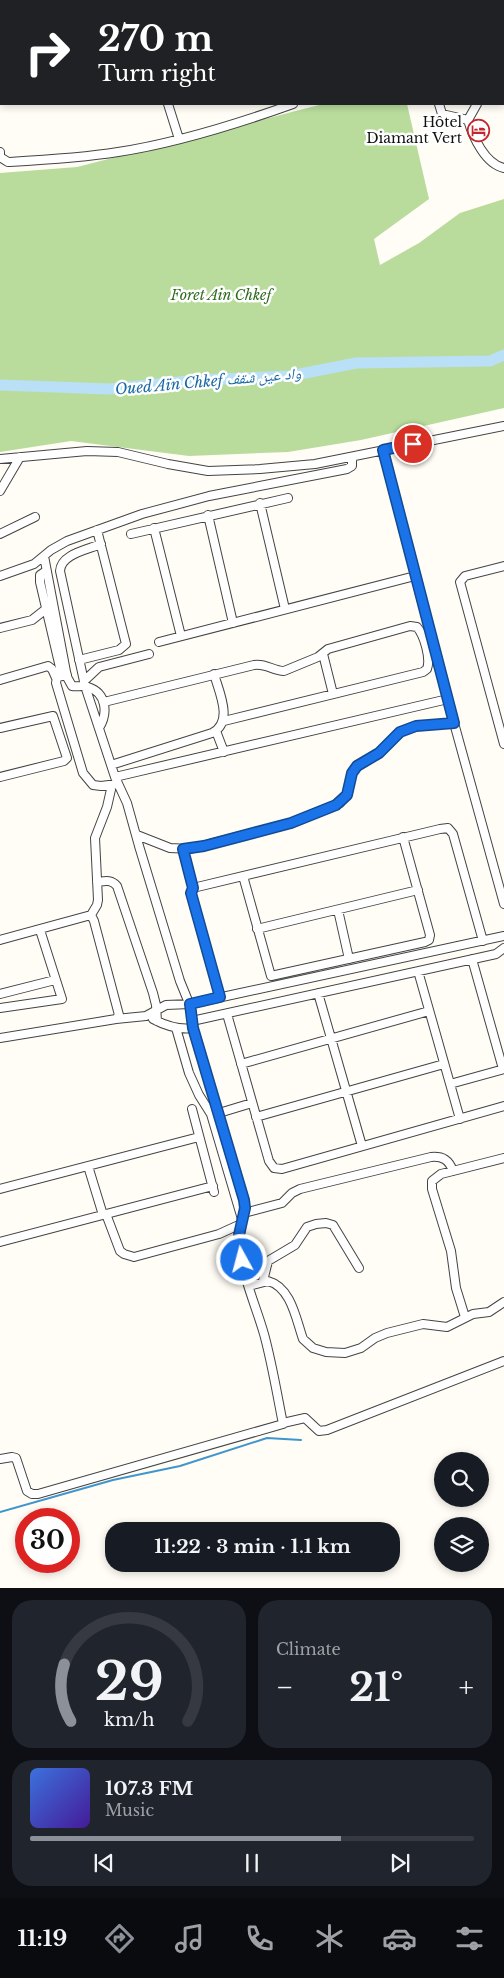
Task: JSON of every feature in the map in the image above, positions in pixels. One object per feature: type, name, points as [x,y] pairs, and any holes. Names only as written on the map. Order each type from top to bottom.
[{"type":"street","points":[[168,105],[179,139]]},
{"type":"street","points":[[0,152],[2,161],[8,162],[62,159],[116,152],[179,139],[241,122],[290,105]]},
{"type":"street","points":[[439,105],[442,114],[468,120]]},
{"type":"street","points":[[477,105],[468,120],[473,136],[497,167],[504,168]]},
{"type":"street","points":[[0,460],[69,451],[110,452],[177,466],[221,471],[316,464],[504,426]]},
{"type":"street","points":[[383,450],[454,723],[504,904]]},
{"type":"street","points":[[0,576],[29,566],[61,544],[142,514],[200,498],[347,470],[352,466],[352,456]]},
{"type":"street","points":[[0,491],[20,457]]},
{"type":"street","points":[[131,534],[288,498]]},
{"type":"street","points":[[260,503],[285,610]]},
{"type":"street","points":[[208,515],[233,623]]},
{"type":"street","points":[[0,534],[35,517]]},
{"type":"street","points":[[154,528],[181,636]]},
{"type":"street","points":[[79,660],[120,650],[126,644],[96,530]]},
{"type":"street","points":[[101,544],[65,559],[60,567],[79,660],[115,782],[127,803],[180,981],[190,1004],[193,1025],[242,1193],[245,1208],[239,1235],[240,1249],[264,1335],[283,1423]]},
{"type":"street","points":[[44,556],[71,733],[86,778],[93,785],[115,782],[224,752],[448,699]]},
{"type":"street","points":[[504,566],[465,576],[460,582],[501,723],[504,744]]},
{"type":"street","points":[[46,570],[39,578],[61,676]]},
{"type":"street","points":[[159,642],[415,576]]},
{"type":"street","points":[[0,628],[32,620],[46,609]]},
{"type":"street","points":[[32,620],[50,625]]},
{"type":"street","points":[[104,702],[260,664],[265,664],[284,672],[323,654],[328,649],[414,626],[419,629],[429,665],[423,672],[224,721],[216,731],[111,765]]},
{"type":"street","points":[[425,648],[435,646]]},
{"type":"street","points":[[0,680],[48,666],[72,686],[85,683],[99,667],[149,654]]},
{"type":"street","points":[[323,654],[333,694]]},
{"type":"street","points":[[214,674],[224,712],[224,721]]},
{"type":"street","points":[[85,683],[98,693],[104,702],[105,715],[99,728]]},
{"type":"street","points":[[0,728],[51,716],[56,720],[67,756],[66,760],[0,777]]},
{"type":"street","points":[[137,835],[170,848],[183,849],[204,846],[291,823],[336,805],[347,795],[352,773],[357,766],[379,753],[400,732],[416,726],[454,723]]},
{"type":"street","points":[[216,731],[224,752]]},
{"type":"street","points":[[61,736],[71,733]]},
{"type":"street","points":[[0,940],[91,916],[97,905],[95,838],[108,807],[115,782]]},
{"type":"street","points":[[193,888],[444,828],[451,830],[483,941]]},
{"type":"street","points":[[243,876],[271,976],[429,940],[430,935],[403,838]]},
{"type":"street","points":[[183,849],[193,888],[191,893],[220,997]]},
{"type":"street","points":[[97,882],[114,882],[117,886],[153,993],[157,1021]]},
{"type":"street","points":[[257,929],[418,890]]},
{"type":"street","points":[[338,910],[349,959]]},
{"type":"street","points":[[91,916],[120,1012],[119,1017],[116,1019]]},
{"type":"street","points":[[0,1008],[62,999],[54,980],[40,930]]},
{"type":"street","points":[[0,1038],[116,1019],[146,1016],[156,1009],[173,1004],[190,1004],[504,936]]},
{"type":"street","points":[[146,1016],[176,1028],[193,1025],[227,1014],[496,954],[504,948]]},
{"type":"street","points":[[450,1084],[503,1069],[472,959]]},
{"type":"street","points":[[418,971],[460,1119]]},
{"type":"street","points":[[0,994],[54,980]]},
{"type":"street","points":[[318,993],[362,1146]]},
{"type":"street","points":[[241,1064],[429,1012]]},
{"type":"street","points":[[227,1014],[268,1161],[274,1168],[282,1168],[504,1106]]},
{"type":"street","points":[[176,1028],[189,1072],[199,1095],[211,1114],[242,1219]]},
{"type":"street","points":[[256,1117],[444,1064]]},
{"type":"street","points":[[219,1112],[252,1103]]},
{"type":"street","points":[[0,1242],[105,1214],[214,1189],[192,1109]]},
{"type":"street","points":[[0,1189],[199,1137]]},
{"type":"street","points":[[88,1166],[120,1251],[134,1257],[219,1234],[242,1219],[282,1202],[300,1189],[431,1157],[444,1158],[451,1165],[452,1171]]},
{"type":"street","points":[[465,1317],[456,1288],[451,1251],[431,1185],[437,1176],[504,1158]]},
{"type":"street","points":[[263,1281],[268,1261],[295,1245],[304,1230],[316,1224],[326,1223],[333,1225],[359,1268]]},
{"type":"street","points":[[249,1286],[263,1281],[272,1282],[285,1294],[291,1304],[306,1343],[326,1352],[346,1353],[361,1348],[387,1333],[423,1324],[447,1327],[473,1314],[489,1312],[504,1302]]},
{"type":"street","points":[[0,1459],[16,1458],[27,1491],[32,1494],[38,1494],[305,1418],[319,1430],[327,1430],[504,1361]]},
{"type":"green space","name":"Foret Ain Chkef","points":[[319,105],[407,105],[429,199],[374,239],[380,265],[419,243],[460,213],[504,199],[504,408],[361,440],[288,452],[189,456],[71,441],[0,452],[0,173],[77,167]]},
{"type":"waterway","name":"Oued Aïn Chkef واد عين شقف","points":[[0,385],[109,389],[198,380],[290,376],[356,363],[490,361],[504,355]]},
{"type":"waterway","points":[[0,1512],[113,1480],[180,1466],[267,1438],[301,1440]]},
{"type":"place","name":"Hôtel Diamant Vert","points":[[478,130]]},
{"type":"route","points":[[242,1260],[239,1235],[245,1208],[244,1200],[193,1028],[190,1004],[220,997],[191,893],[193,888],[183,849],[204,846],[291,823],[336,805],[347,795],[352,773],[357,766],[379,753],[394,736],[406,728],[454,723],[383,450],[413,444]]}]
